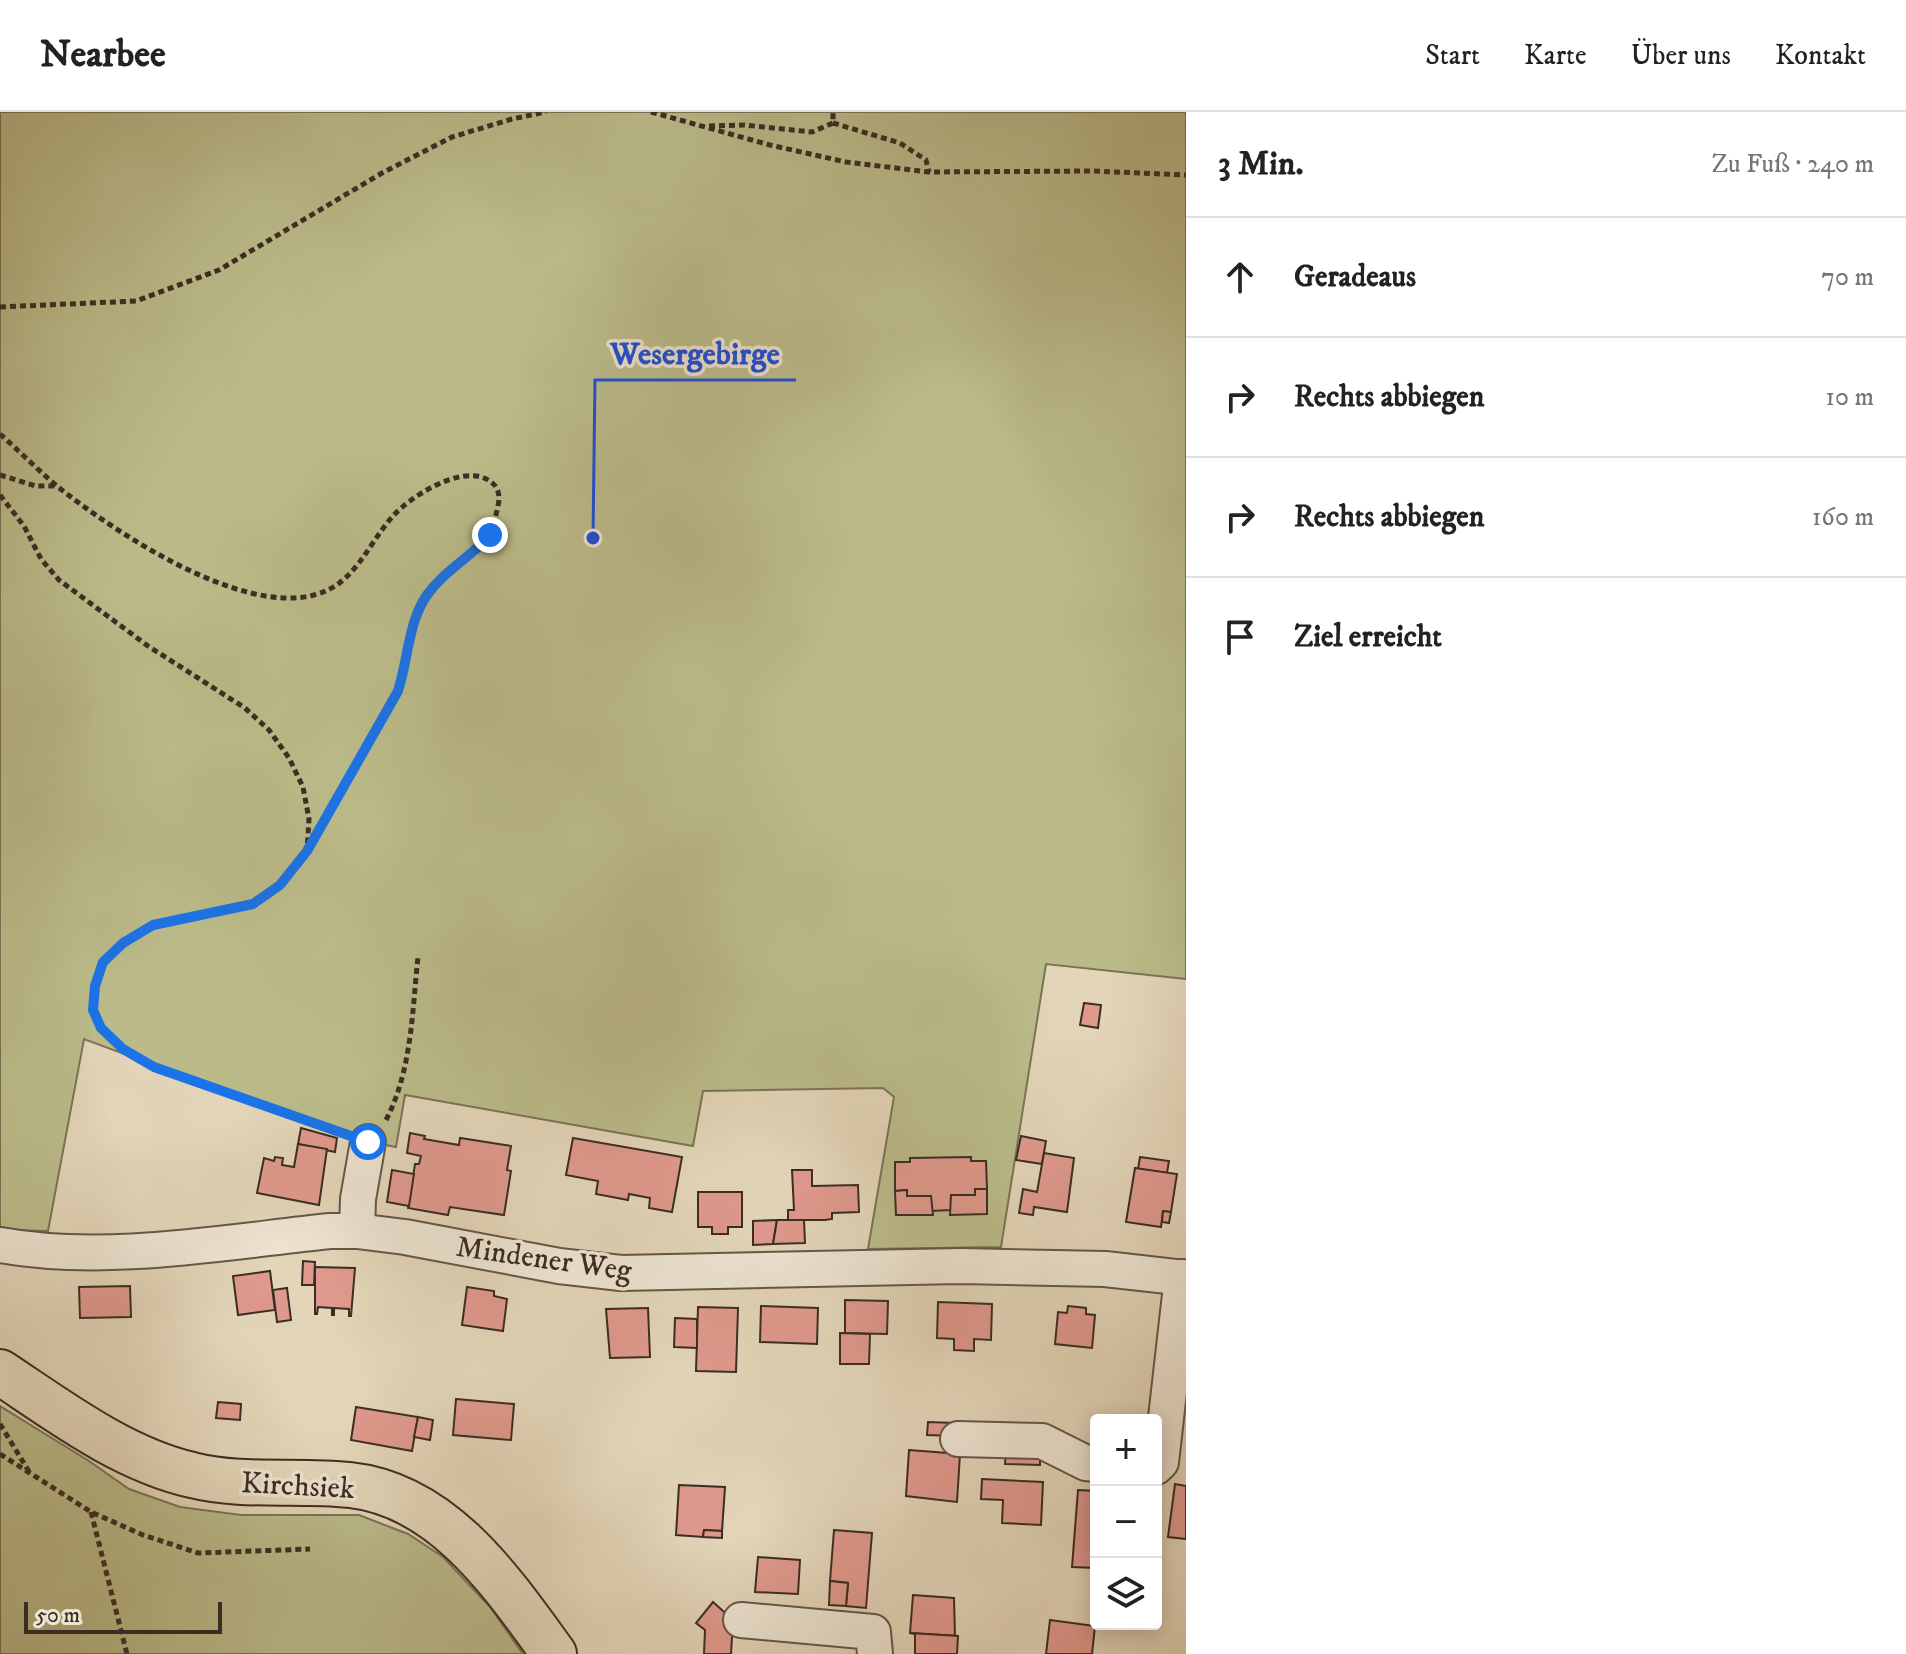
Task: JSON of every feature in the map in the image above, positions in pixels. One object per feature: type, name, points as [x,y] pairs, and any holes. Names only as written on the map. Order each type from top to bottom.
[{"type":"main road","name":"Kirchsiek","points":[[0,1372],[74,1420],[165,1467],[193,1476],[228,1481],[351,1485],[381,1491],[403,1500],[432,1515],[464,1543],[512,1596],[554,1654]]},
{"type":"street","points":[[357,1231],[358,1199],[368,1142]]},
{"type":"street","name":"Mindener Weg","points":[[0,1245],[26,1249],[128,1251],[357,1231],[559,1266],[621,1273],[961,1266],[1105,1269],[1184,1278]]},
{"type":"street","points":[[1162,1454],[1184,1278]]},
{"type":"street","points":[[958,1439],[1042,1441],[1090,1463]]},
{"type":"street","points":[[741,1620],[873,1632],[875,1654]]},
{"type":"path","points":[[0,307],[136,301],[219,270],[382,173],[452,137],[546,112]]},
{"type":"path","points":[[651,112],[770,145],[846,162],[929,172],[1093,171],[1186,175]]},
{"type":"path","points":[[833,112],[833,123]]},
{"type":"path","points":[[704,126],[744,125],[812,132],[833,123],[900,143],[926,160],[929,172]]},
{"type":"path","points":[[0,434],[57,486],[165,558],[224,585],[253,594],[283,598],[312,596],[332,589],[348,578],[394,515],[419,495],[449,479],[479,476],[491,481],[499,490],[499,503],[490,535],[476,552],[445,575],[425,597],[412,632],[398,691],[307,851],[280,885],[253,904],[153,925],[123,943],[103,962],[95,986],[93,1010],[101,1028],[123,1049],[154,1067],[368,1142],[385,1123],[396,1102],[406,1067],[418,957]]},
{"type":"path","points":[[0,475],[36,486],[57,486]]},
{"type":"path","points":[[0,495],[24,526],[41,559],[59,580],[148,646],[245,708],[269,730],[289,758],[303,787],[309,819],[307,851]]},
{"type":"path","points":[[0,1424],[33,1477]]},
{"type":"path","points":[[0,1454],[91,1512],[143,1535],[198,1553],[310,1549]]},
{"type":"path","points":[[91,1512],[127,1654]]},
{"type":"green space","points":[[0,112],[1186,112],[1186,979],[1046,964],[1001,1247],[868,1249],[894,1097],[883,1088],[703,1091],[693,1146],[405,1095],[396,1147],[354,1139],[84,1039],[48,1231],[0,1230]]},
{"type":"green space","points":[[0,1406],[129,1489],[180,1507],[241,1515],[359,1515],[408,1534],[443,1557],[490,1607],[523,1654],[0,1654]]},
{"type":"building","points":[[1084,1003],[1101,1005],[1098,1028],[1080,1025]]},
{"type":"building","points":[[301,1128],[337,1138],[335,1152],[298,1144]]},
{"type":"building","points":[[410,1133],[425,1136],[424,1139],[459,1145],[460,1138],[511,1146],[507,1170],[511,1171],[504,1215],[450,1207],[448,1215],[408,1208],[415,1164],[419,1164],[421,1156],[407,1153]]},
{"type":"building","points":[[1021,1136],[1046,1141],[1042,1164],[1016,1160]]},
{"type":"building","points":[[573,1138],[682,1157],[672,1212],[649,1208],[650,1198],[629,1194],[628,1200],[596,1194],[598,1181],[566,1175]]},
{"type":"building","points":[[298,1144],[327,1149],[319,1205],[257,1193],[264,1158],[274,1161],[275,1157],[283,1158],[282,1165],[294,1167]]},
{"type":"building","points":[[1044,1153],[1074,1158],[1067,1212],[1034,1207],[1033,1215],[1019,1213],[1023,1189],[1037,1192]]},
{"type":"building","points":[[971,1157],[971,1161],[986,1161],[987,1189],[975,1189],[975,1195],[951,1195],[951,1210],[931,1211],[931,1196],[907,1196],[907,1190],[895,1191],[895,1162],[910,1162],[910,1158]]},
{"type":"building","points":[[1140,1157],[1169,1161],[1167,1173],[1138,1169]]},
{"type":"building","points":[[1135,1168],[1177,1174],[1171,1212],[1163,1211],[1161,1227],[1126,1222]]},
{"type":"building","points":[[392,1170],[414,1174],[409,1206],[387,1202]]},
{"type":"building","points":[[792,1170],[812,1170],[812,1186],[858,1185],[859,1212],[832,1213],[832,1219],[825,1220],[788,1220],[788,1210],[794,1210]]},
{"type":"building","points":[[975,1189],[987,1189],[987,1214],[950,1215],[951,1195],[975,1195]]},
{"type":"building","points":[[907,1190],[907,1196],[931,1196],[933,1215],[896,1215],[895,1191]]},
{"type":"building","points":[[698,1192],[742,1192],[742,1227],[728,1227],[728,1234],[712,1234],[712,1227],[698,1227]]},
{"type":"building","points":[[1163,1211],[1171,1212],[1169,1223],[1162,1222]]},
{"type":"building","points":[[777,1220],[773,1244],[753,1245],[753,1221]]},
{"type":"building","points":[[777,1220],[804,1220],[805,1243],[773,1244]]},
{"type":"building","points":[[303,1261],[315,1262],[314,1285],[302,1285]]},
{"type":"building","points":[[315,1267],[355,1268],[351,1316],[349,1309],[334,1308],[332,1315],[332,1308],[318,1307],[315,1314]]},
{"type":"building","points":[[270,1271],[275,1310],[238,1315],[233,1276]]},
{"type":"building","points":[[130,1286],[131,1317],[80,1318],[79,1287]]},
{"type":"building","points":[[467,1287],[494,1291],[494,1296],[507,1299],[503,1331],[462,1325]]},
{"type":"building","points":[[287,1288],[291,1320],[277,1322],[273,1290]]},
{"type":"building","points":[[845,1300],[888,1301],[887,1334],[845,1333]]},
{"type":"building","points":[[938,1302],[992,1304],[991,1340],[974,1339],[974,1351],[954,1350],[954,1339],[937,1338]]},
{"type":"building","points":[[761,1306],[818,1308],[817,1344],[760,1342]]},
{"type":"building","points":[[1068,1306],[1086,1308],[1086,1314],[1095,1315],[1092,1348],[1055,1344],[1058,1312],[1067,1313]]},
{"type":"building","points":[[698,1307],[738,1308],[736,1372],[696,1371]]},
{"type":"building","points":[[648,1308],[650,1357],[610,1358],[606,1309]]},
{"type":"building","points":[[675,1318],[697,1319],[697,1348],[674,1347]]},
{"type":"building","points":[[840,1333],[870,1334],[869,1364],[840,1364]]},
{"type":"building","points":[[456,1399],[514,1404],[511,1440],[453,1435]]},
{"type":"building","points":[[218,1402],[241,1404],[240,1420],[216,1418]]},
{"type":"building","points":[[356,1407],[418,1417],[412,1451],[351,1440]]},
{"type":"building","points":[[418,1417],[433,1420],[430,1440],[414,1437]]},
{"type":"building","points":[[928,1422],[954,1423],[953,1436],[927,1435]]},
{"type":"building","points":[[909,1450],[960,1454],[957,1502],[906,1496]]},
{"type":"building","points":[[1006,1450],[1040,1451],[1040,1465],[1005,1464]]},
{"type":"building","points":[[982,1479],[1043,1482],[1041,1525],[1002,1523],[1003,1500],[981,1499]]},
{"type":"building","points":[[1175,1484],[1186,1486],[1186,1539],[1168,1537]]},
{"type":"building","points":[[679,1485],[725,1487],[722,1531],[704,1530],[703,1537],[676,1535]]},
{"type":"building","points":[[1078,1490],[1090,1491],[1090,1568],[1072,1567]]},
{"type":"building","points":[[704,1530],[722,1531],[722,1538],[703,1537]]},
{"type":"building","points":[[834,1530],[872,1533],[866,1608],[846,1606],[848,1583],[830,1581]]},
{"type":"building","points":[[758,1557],[800,1560],[798,1594],[755,1592]]},
{"type":"building","points":[[830,1581],[848,1583],[846,1606],[829,1605]]},
{"type":"building","points":[[913,1595],[954,1598],[955,1636],[910,1633]]},
{"type":"building","points":[[713,1602],[733,1620],[731,1654],[704,1654],[705,1630],[696,1623]]},
{"type":"building","points":[[1050,1620],[1090,1625],[1090,1630],[1095,1630],[1092,1654],[1046,1654]]},
{"type":"building","points":[[910,1633],[958,1636],[957,1654],[915,1654],[915,1634]]},
{"type":"place","name":"Wesergebirge","points":[[593,538]]},
{"type":"route","points":[[368,1142],[154,1067],[123,1049],[101,1028],[93,1010],[95,986],[103,962],[123,943],[153,925],[253,904],[280,885],[307,851],[398,691],[412,632],[425,597],[445,575],[476,552],[490,535]]}]
